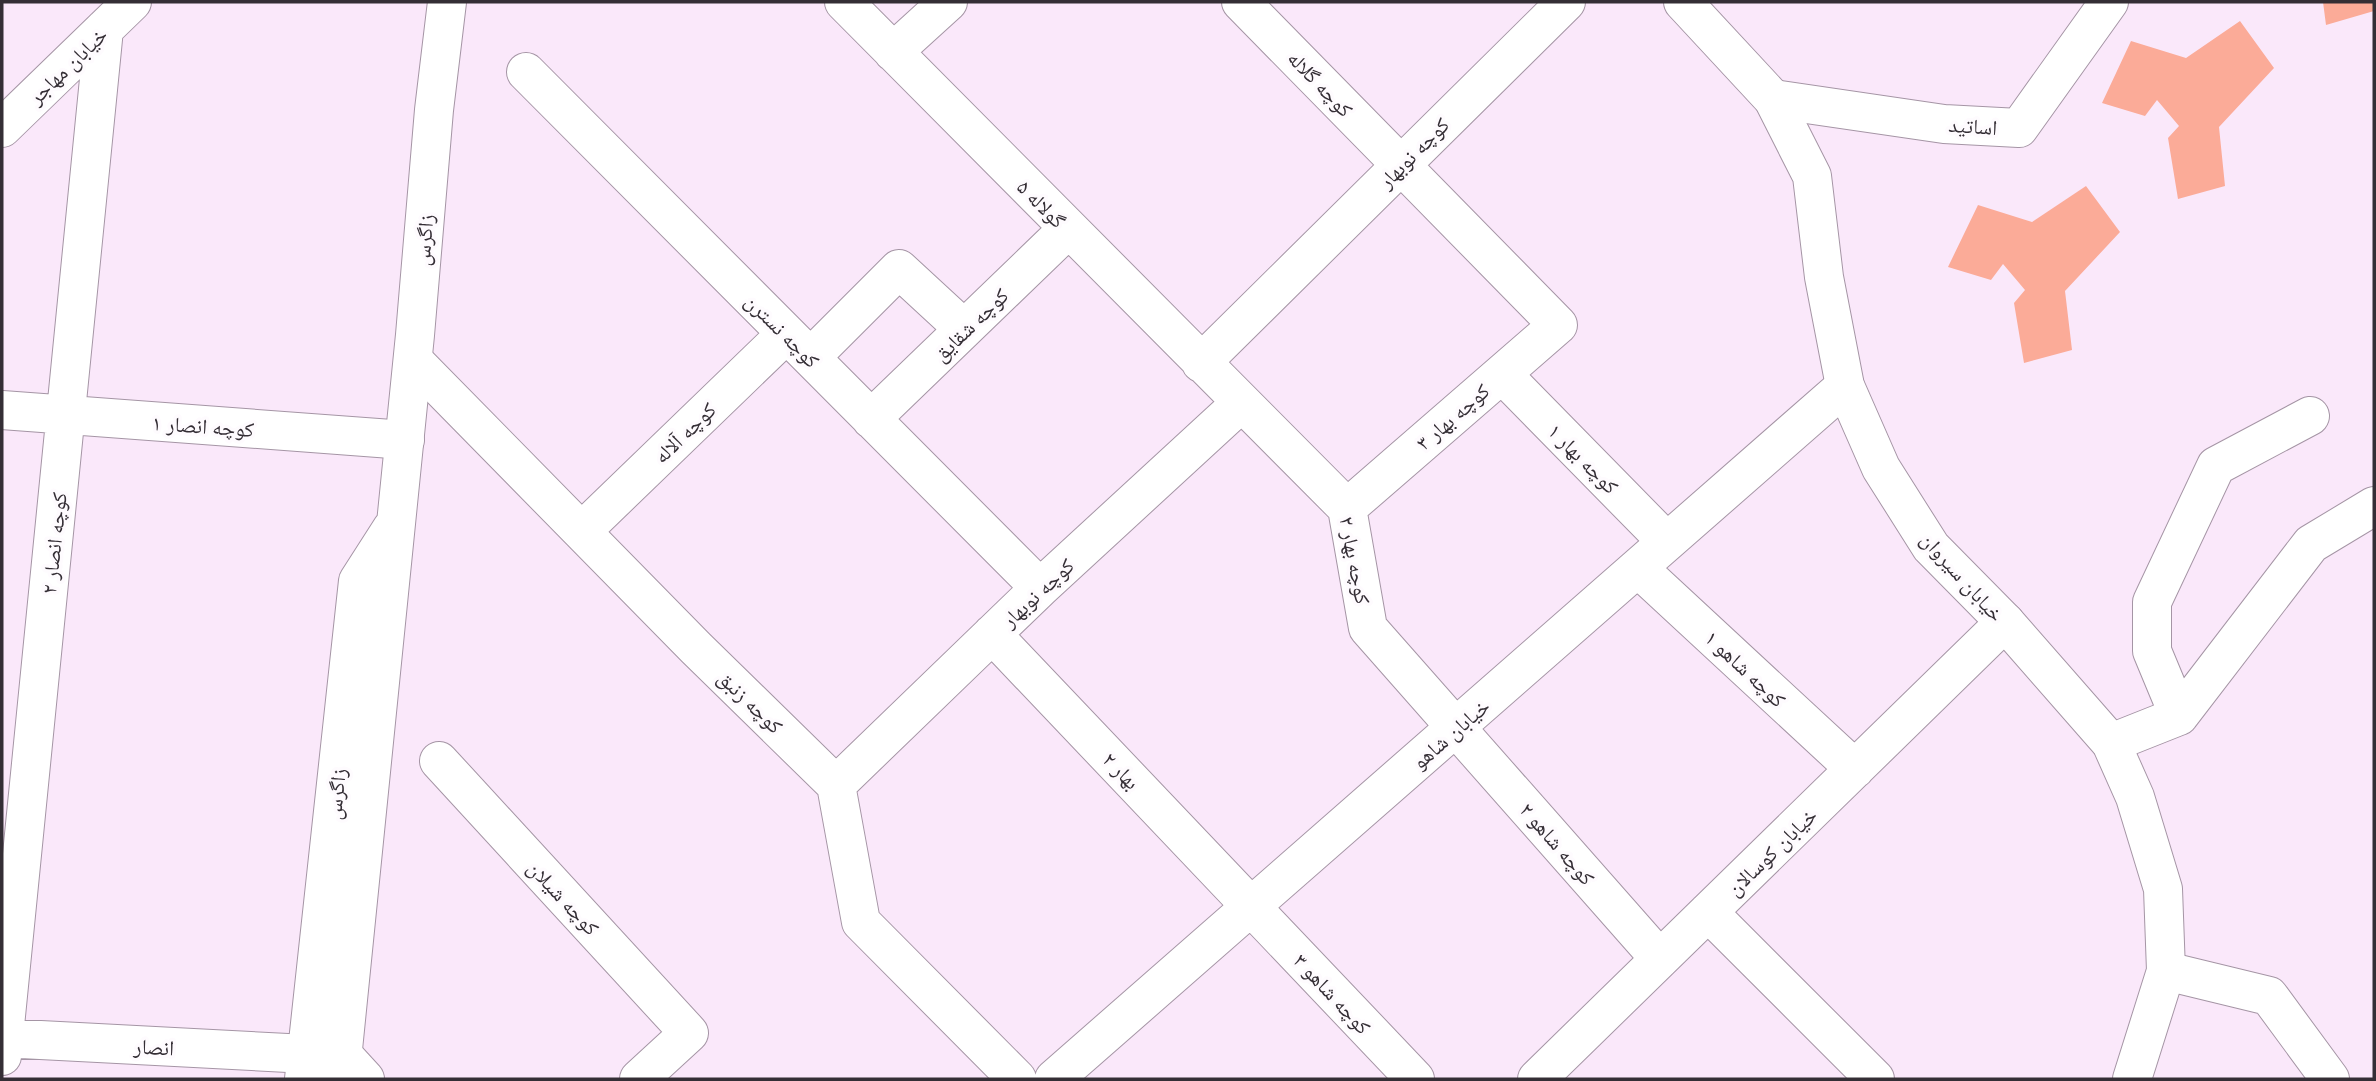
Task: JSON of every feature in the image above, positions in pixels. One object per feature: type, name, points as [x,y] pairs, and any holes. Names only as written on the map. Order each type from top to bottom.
[{"type":"street","name":"خیابان مهاجر","points":[[2,128],[132,2]]},
{"type":"street","name":"زاگرس","points":[[332,1069],[397,520],[434,110],[447,2]]},
{"type":"street","name":"گولاله ۵","points":[[844,2],[1241,403]]},
{"type":"street","points":[[893,52],[948,2]]},
{"type":"street","name":"کوچه گلاله","points":[[1241,2],[1401,165]]},
{"type":"street","name":"کوچه نوبهار","points":[[1201,363],[1566,2]]},
{"type":"street","name":"خیابان سیروان","points":[[1683,2],[1773,99],[1812,176],[1824,277],[1845,386],[1881,468],[1931,547],[2005,622],[2111,743],[2135,797],[2163,888],[2166,971],[2132,1079]]},
{"type":"street","name":"اساتید","points":[[1773,99],[1944,124],[2019,128],[2109,2]]},
{"type":"street","name":"کوچه انصار ۲","points":[[2,1044],[104,29]]},
{"type":"street","name":"کوچه نسترن","points":[[526,72],[1040,588]]},
{"type":"street","name":"کوچه بهار ۳","points":[[1347,508],[1558,325],[1401,165]]},
{"type":"street","name":"کوچه شقایق","points":[[871,419],[1068,229]]},
{"type":"street","name":"کوچه آلاله","points":[[582,531],[799,346],[899,269],[964,329]]},
{"type":"street","name":"کوچه زنبق","points":[[413,360],[696,648],[836,785]]},
{"type":"street","name":"کوچه بهار ۱","points":[[1502,374],[1667,542]]},
{"type":"street","name":"خیابان شاهو","points":[[1054,1079],[1845,386]]},
{"type":"street","name":"کوچه نوبهار","points":[[836,785],[1040,588],[1241,403]]},
{"type":"street","name":"کوچه بهار ۲","points":[[1241,403],[1347,508],[1368,628],[1457,726]]},
{"type":"street","name":"کوچه انصار ۱","points":[[2,410],[405,440]]},
{"type":"street","points":[[2179,716],[2152,651],[2152,602],[2216,466],[2310,416]]},
{"type":"street","points":[[2111,743],[2179,716],[2311,544],[2374,506]]},
{"type":"street","name":"کوچه شاهو ۱","points":[[1638,568],[1855,769]]},
{"type":"street","name":"خیابان کوسالان","points":[[1537,1079],[2005,622]]},
{"type":"street","name":"بهار ۲","points":[[992,635],[1251,906]]},
{"type":"street","name":"کوچه شاهو ۲","points":[[1457,726],[1660,959]]},
{"type":"street","name":"کوچه شیلان","points":[[439,761],[688,1033],[639,1079]]},
{"type":"street","points":[[836,785],[861,922],[1017,1079]]},
{"type":"street","name":"کوچه شاهو ۳","points":[[1251,906],[1415,1079]]},
{"type":"street","points":[[1708,912],[1875,1079]]},
{"type":"street","points":[[2166,971],[2269,996],[2330,1079]]},
{"type":"street","name":"انصار","points":[[2,1044],[332,1069]]},
{"type":"building","points":[[2323,2],[2373,2],[2374,11],[2326,25]]},
{"type":"building","points":[[2240,21],[2274,68],[2219,127],[2225,186],[2178,199],[2168,138],[2179,126],[2157,100],[2145,116],[2102,103],[2131,41],[2186,58]]},
{"type":"building","points":[[2086,186],[2120,232],[2065,291],[2072,350],[2024,363],[2014,303],[2025,290],[2003,264],[1991,280],[1948,267],[1978,205],[2032,222]]}]
